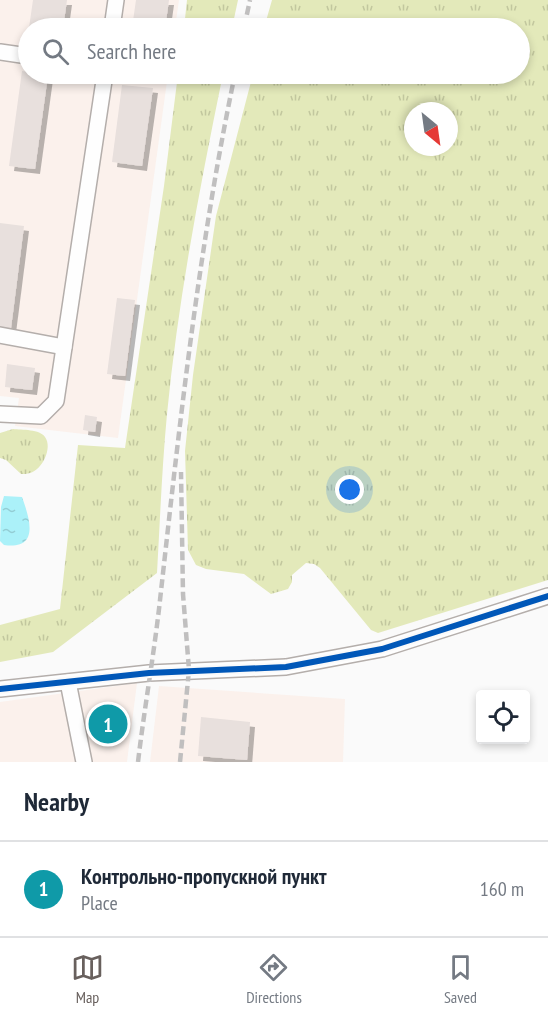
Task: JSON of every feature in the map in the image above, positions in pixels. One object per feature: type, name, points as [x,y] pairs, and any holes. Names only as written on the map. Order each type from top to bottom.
[{"type":"street","points":[[113,18],[116,0]]},
{"type":"street","points":[[0,52],[18,55]]},
{"type":"street","points":[[0,414],[41,416],[56,401],[103,84]]},
{"type":"street","points":[[0,335],[64,347]]},
{"type":"street","points":[[0,688],[149,672],[286,667],[382,649],[548,596]]},
{"type":"street","points":[[68,682],[84,762]]},
{"type":"shaded area","points":[[0,0],[179,0],[176,18],[18,18],[18,84],[167,84],[118,438],[15,426],[19,398],[0,396]]},
{"type":"shaded area","points":[[137,683],[127,762],[0,762],[0,702]]},
{"type":"shaded area","points":[[159,686],[345,699],[343,762],[150,762]]},
{"type":"green space","points":[[187,0],[238,0],[234,18],[185,18]]},
{"type":"green space","points":[[272,0],[548,0],[548,580],[378,633],[371,630],[320,568],[314,564],[306,563],[292,575],[292,582],[288,589],[271,594],[244,574],[206,569],[196,565],[188,550],[185,451],[193,375],[216,216],[250,84],[530,84],[530,18],[267,18]]},
{"type":"green space","points":[[177,84],[221,84],[198,201],[177,329],[165,434],[157,573],[53,652],[0,662],[0,625],[60,609],[78,445],[125,448]]},
{"type":"green space","points":[[13,429],[43,434],[47,442],[45,458],[39,468],[28,474],[21,474],[6,460],[0,458],[0,433]]},
{"type":"water","points":[[4,496],[22,497],[29,522],[28,537],[16,545],[4,545],[0,541],[1,507]]},
{"type":"building","points":[[33,0],[67,0],[64,18],[30,18]]},
{"type":"building","points":[[136,0],[169,0],[166,18],[133,18]]},
{"type":"building","points":[[20,84],[47,84],[35,169],[9,166]]},
{"type":"building","points":[[122,85],[153,88],[142,166],[112,162]]},
{"type":"building","points":[[0,223],[24,226],[11,328],[0,327]]},
{"type":"building","points":[[117,298],[135,300],[125,376],[107,374]]},
{"type":"building","points":[[7,364],[35,368],[32,390],[5,387]]},
{"type":"building","points":[[85,415],[97,417],[95,432],[83,430]]},
{"type":"building","points":[[106,711],[112,711],[111,718],[120,719],[120,732],[95,729],[96,718]]},
{"type":"building","points":[[201,717],[250,722],[247,760],[198,756]]},
{"type":"railway","points":[[246,18],[250,0]]},
{"type":"railway","points":[[138,762],[157,628],[200,273],[233,84]]},
{"type":"railway","points":[[180,762],[189,670],[183,594],[181,472]]},
{"type":"cycle path","points":[[0,689],[149,673],[286,667],[382,649],[548,596]]},
{"type":"place","name":"Контрольно-пропускной пункт","points":[[108,724]]}]
